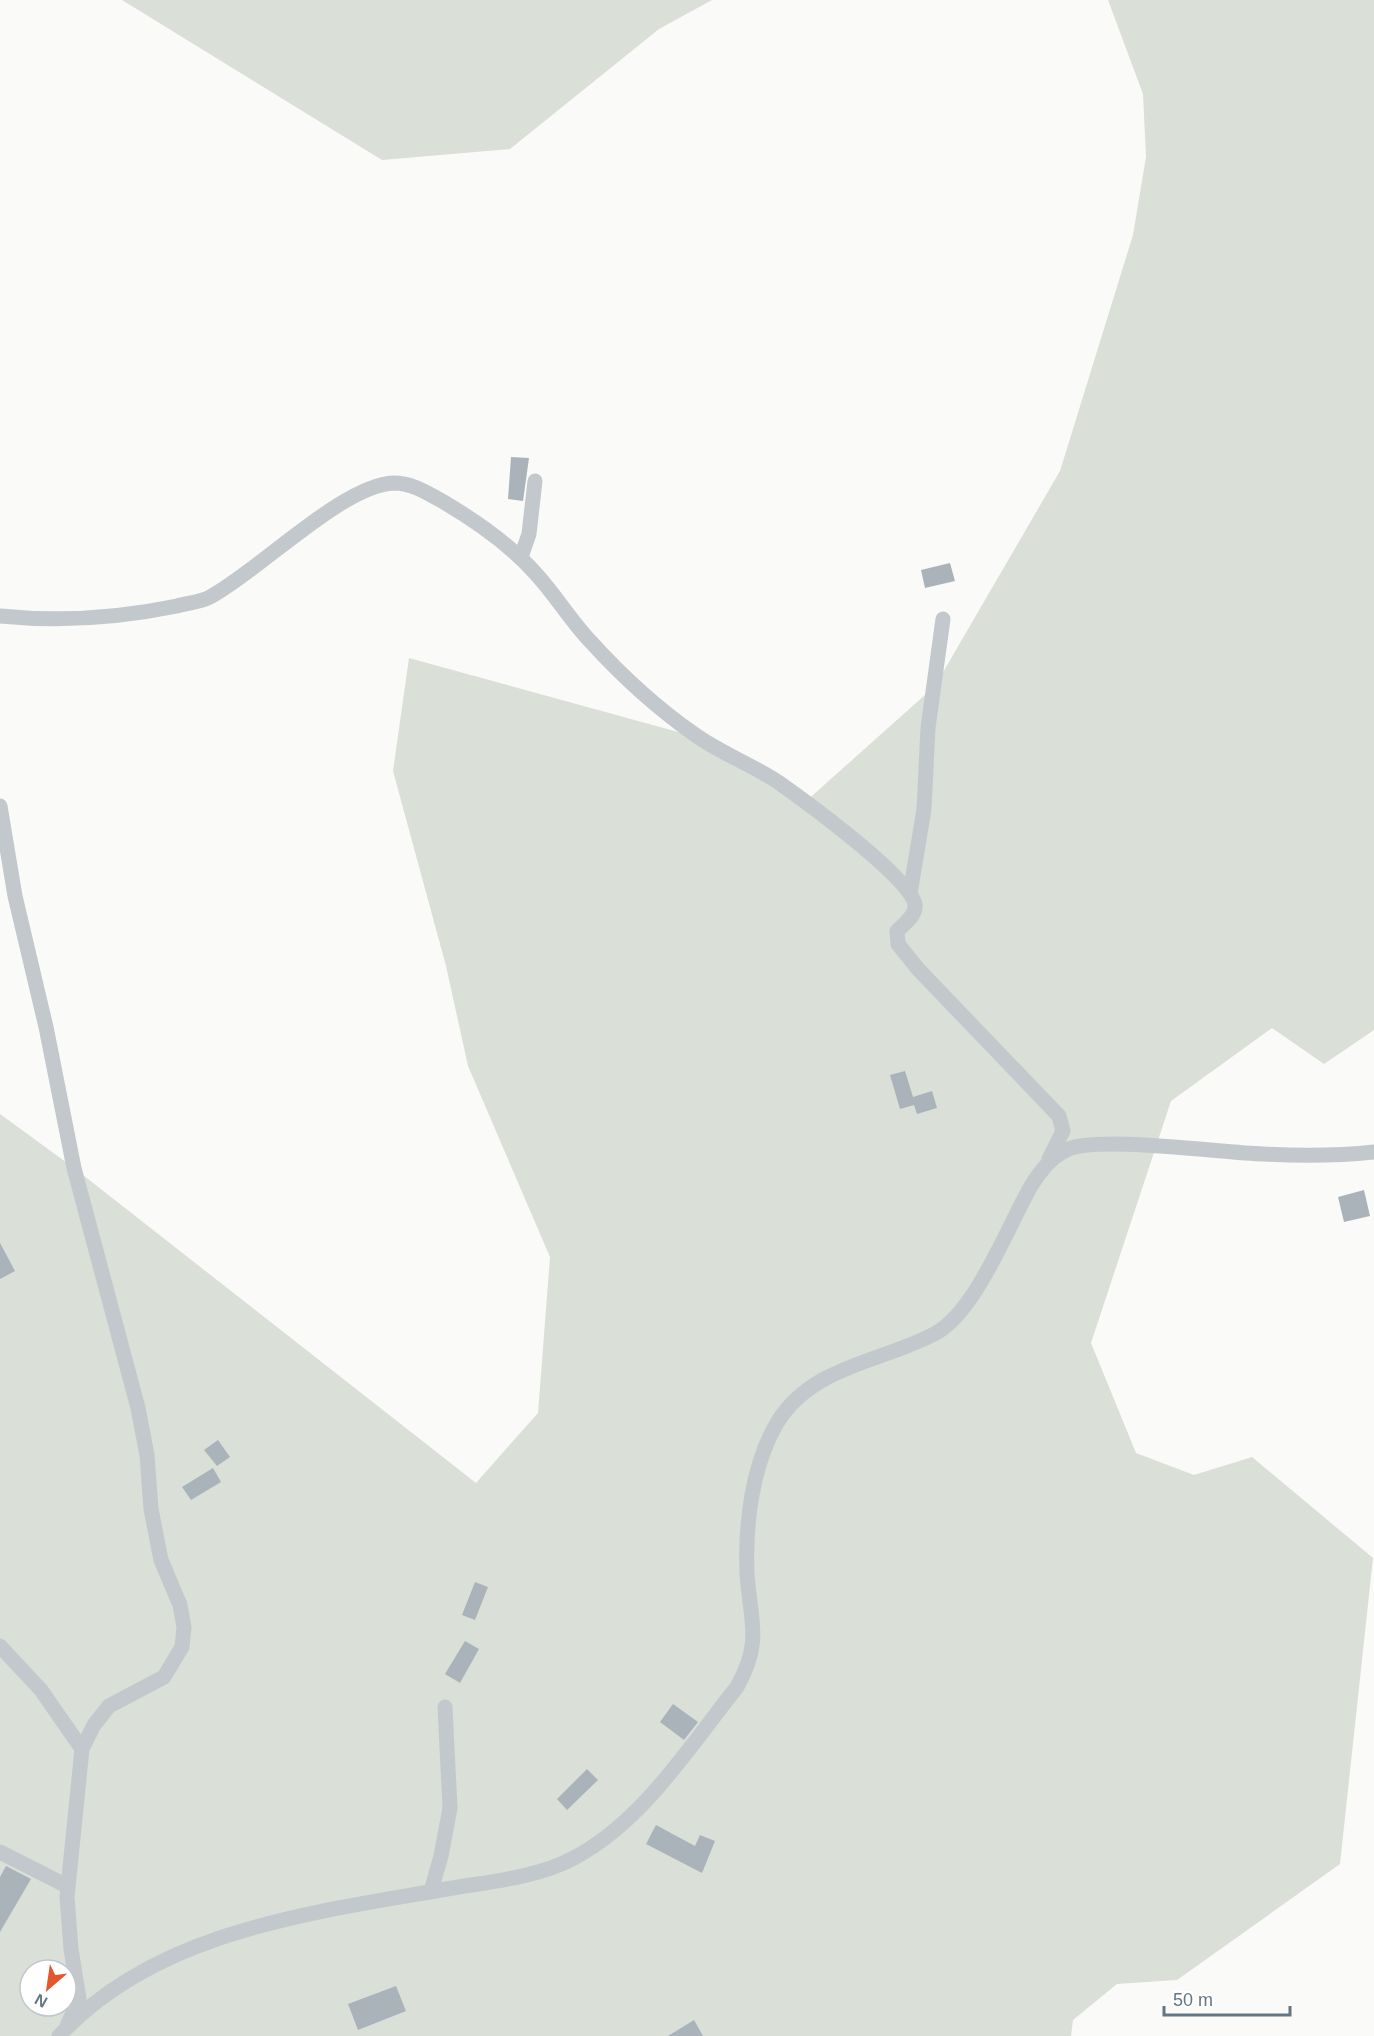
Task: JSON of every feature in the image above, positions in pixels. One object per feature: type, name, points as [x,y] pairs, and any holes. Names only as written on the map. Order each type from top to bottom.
[{"type":"street","points":[[521,557],[529,534],[535,481]]},
{"type":"street","points":[[0,616],[59,620],[100,617],[148,612],[207,599],[235,582],[341,504],[370,489],[395,483],[418,488],[459,511],[521,557],[591,643],[671,717],[700,738],[780,783],[883,863],[910,894],[915,905],[914,912],[897,931],[898,944],[943,997],[1059,1116],[1063,1131],[961,1312],[937,1333],[830,1375],[801,1396],[777,1422],[762,1456],[752,1498],[747,1573],[755,1631],[746,1670],[737,1687],[645,1801],[606,1839],[571,1860],[531,1874],[323,1909],[181,1953],[138,1973],[63,2032]]},
{"type":"street","points":[[910,894],[924,809],[928,728],[943,619]]},
{"type":"street","points":[[0,806],[15,896],[46,1027],[74,1168],[138,1408],[147,1455],[152,1509],[161,1560],[180,1605],[184,1627],[182,1647],[164,1677],[108,1706],[94,1725],[82,1749],[67,1886],[69,1933],[79,1999],[63,2032]]},
{"type":"street","points":[[1044,1166],[1066,1150],[1089,1145],[1264,1154],[1374,1152]]},
{"type":"street","points":[[0,1646],[41,1690],[82,1749]]},
{"type":"street","points":[[431,1891],[441,1856],[450,1808],[450,1758],[445,1707]]},
{"type":"street","points":[[0,1852],[67,1886]]},
{"type":"shaded area","points":[[122,0],[712,0],[659,29],[510,149],[382,160]]},
{"type":"shaded area","points":[[1108,0],[1374,0],[1374,1030],[1324,1064],[1272,1028],[1171,1101],[1091,1343],[1136,1453],[1194,1475],[1252,1457],[1373,1558],[1340,1864],[1177,1980],[1117,1984],[1073,2020],[1071,2036],[0,2036],[0,1114],[74,1168],[476,1483],[538,1413],[550,1257],[468,1066],[446,966],[393,771],[409,658],[700,738],[804,803],[935,686],[1060,471],[1133,235],[1146,157],[1143,94]]},
{"type":"building","points":[[511,457],[529,458],[523,501],[508,499]]},
{"type":"building","points":[[950,563],[955,581],[925,588],[921,570]]},
{"type":"building","points":[[905,1071],[913,1097],[932,1091],[937,1108],[917,1114],[914,1105],[900,1109],[890,1075]]},
{"type":"building","points":[[1364,1190],[1370,1216],[1344,1222],[1338,1197]]},
{"type":"building","points":[[0,1243],[15,1271],[0,1279]]},
{"type":"building","points":[[218,1440],[230,1457],[217,1466],[204,1450]]},
{"type":"building","points":[[213,1468],[221,1482],[191,1500],[182,1487]]},
{"type":"building","points":[[475,1582],[488,1587],[475,1620],[462,1615]]},
{"type":"building","points":[[465,1641],[479,1649],[460,1683],[445,1674]]},
{"type":"building","points":[[673,1704],[698,1722],[684,1740],[660,1722]]},
{"type":"building","points":[[587,1769],[598,1780],[567,1810],[557,1799]]},
{"type":"building","points":[[656,1825],[695,1846],[700,1835],[715,1841],[702,1873],[646,1844]]},
{"type":"building","points":[[6,1866],[31,1879],[0,1932],[0,1877]]},
{"type":"building","points":[[396,1986],[406,2011],[358,2030],[348,2004]]},
{"type":"building","points":[[694,2020],[703,2036],[668,2036]]}]
